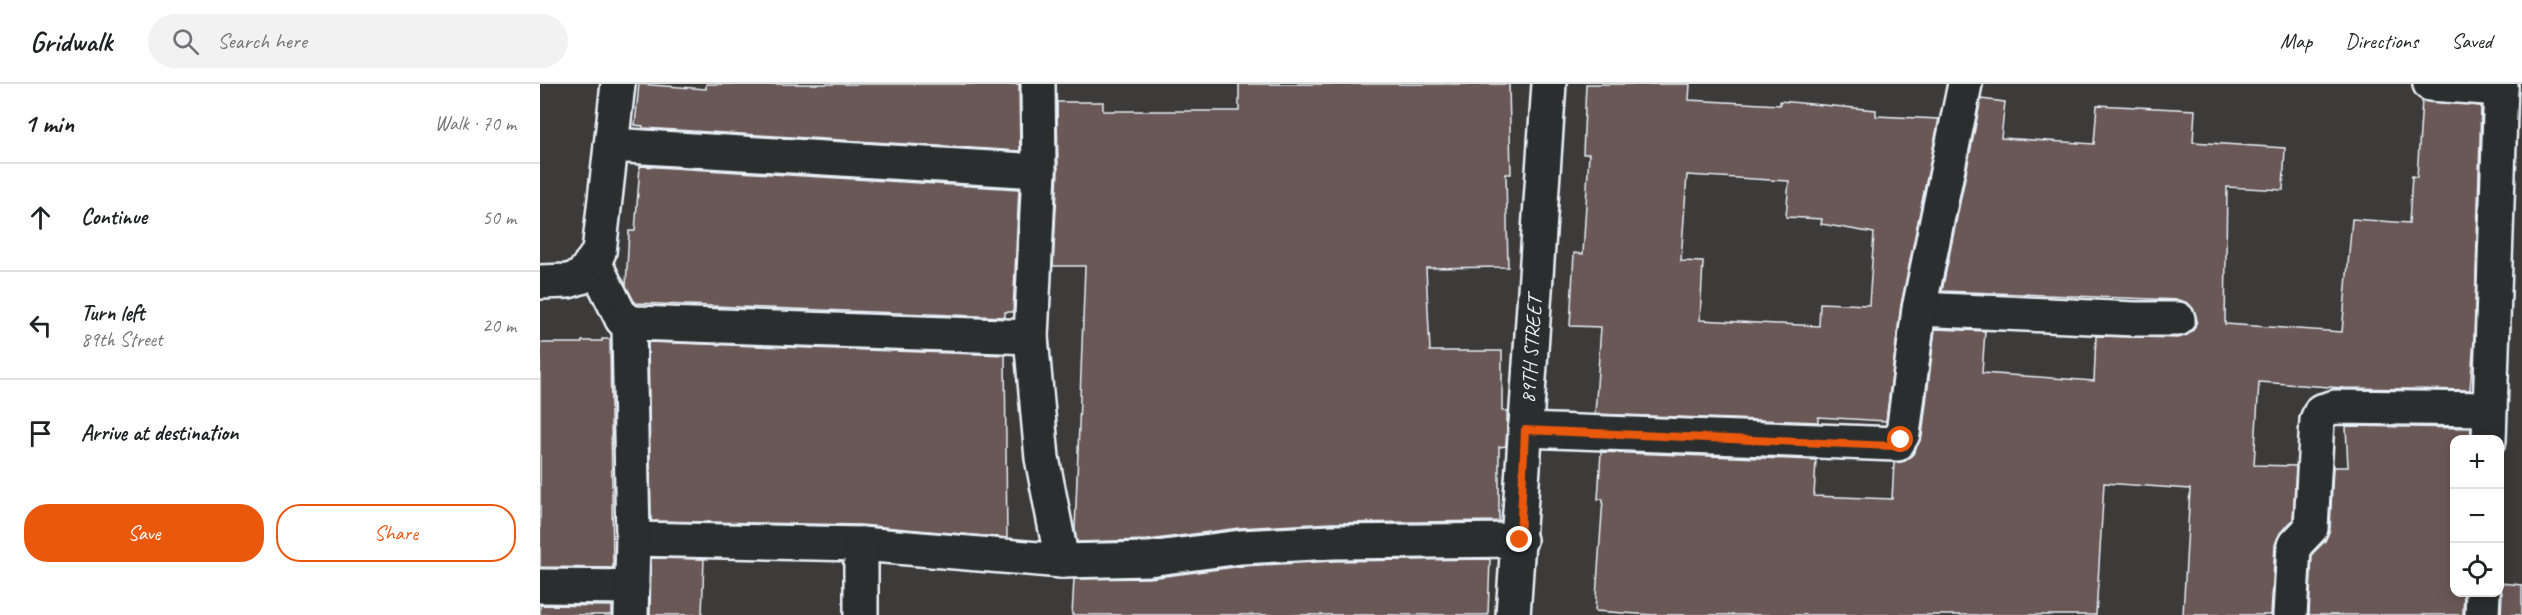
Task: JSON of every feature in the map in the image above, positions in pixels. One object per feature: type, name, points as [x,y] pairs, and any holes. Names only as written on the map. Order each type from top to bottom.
[{"type":"street","points":[[540,282],[568,281],[581,277],[599,252],[618,84]]},
{"type":"street","points":[[1038,84],[1039,171],[1031,337],[1042,458],[1062,561]]},
{"type":"street","name":"89TH STREET","points":[[1514,615],[1549,84]]},
{"type":"street","points":[[1525,430],[1892,446],[1897,444],[1903,434],[1919,309],[1965,84]]},
{"type":"street","points":[[2290,615],[2294,546],[2311,528],[2317,420],[2321,411],[2335,407],[2489,424],[2501,86],[2430,84]]},
{"type":"street","points":[[611,145],[1039,171]]},
{"type":"street","points":[[540,586],[632,601],[630,327],[622,319],[594,262]]},
{"type":"street","points":[[1919,309],[2178,319]]},
{"type":"street","points":[[622,319],[635,323],[1031,337]]},
{"type":"street","points":[[633,539],[861,544],[1062,561],[1149,559],[1241,547],[1333,542],[1520,540]]},
{"type":"street","points":[[861,544],[861,615]]},
{"type":"street","points":[[2482,615],[2483,597]]},
{"type":"building","points":[[639,84],[706,89],[706,84],[1019,84],[1020,151],[643,128],[643,126],[635,125]]},
{"type":"building","points":[[1239,84],[1509,84],[1511,174],[1506,174],[1508,267],[1426,268],[1430,351],[1502,351],[1502,411],[1507,411],[1507,427],[1506,446],[1499,447],[1499,521],[1332,523],[1239,528],[1148,540],[1077,542],[1075,531],[1085,266],[1053,266],[1058,171],[1057,102],[1103,102],[1103,111],[1239,111]]},
{"type":"building","points":[[1586,84],[1690,84],[1689,100],[1780,105],[1780,101],[1876,110],[1876,116],[1939,119],[1901,305],[1886,421],[1818,417],[1818,422],[1595,414],[1601,327],[1570,326],[1574,253],[1583,254],[1589,154],[1583,154]],"holes":[[[1687,175],[1789,181],[1786,217],[1822,219],[1821,224],[1874,233],[1869,305],[1820,303],[1819,326],[1700,320],[1703,262],[1681,261]]]},
{"type":"building","points":[[1981,99],[2005,102],[2001,138],[2094,144],[2097,105],[2195,110],[2193,142],[2285,148],[2283,190],[2227,187],[2225,324],[2342,332],[2352,219],[2409,223],[2412,176],[2417,177],[2422,100],[2481,106],[2474,340],[2470,390],[2344,388],[2259,382],[2254,465],[2296,466],[2293,520],[2280,533],[2275,545],[2271,615],[2183,615],[2190,489],[2104,483],[2096,615],[1653,615],[1595,611],[1603,499],[1598,499],[1601,452],[1816,460],[1814,496],[1892,499],[1894,463],[1905,461],[1913,454],[1922,436],[1935,329],[1985,331],[1982,373],[2094,381],[2096,336],[2178,338],[2194,329],[2197,320],[2194,310],[2188,303],[2179,300],[1942,291]]},
{"type":"building","points":[[640,166],[1019,189],[1013,312],[1005,312],[1005,317],[635,303],[626,286],[629,231],[635,231]]},
{"type":"building","points":[[602,339],[610,339],[613,568],[540,567],[540,343],[582,343],[582,341],[602,341]]},
{"type":"building","points":[[648,342],[1005,355],[1007,538],[861,525],[651,521]]},
{"type":"building","points":[[2346,426],[2471,428],[2470,435],[2450,435],[2450,597],[2464,597],[2463,615],[2309,615],[2312,554],[2325,541],[2330,529],[2333,467],[2348,467]]},
{"type":"building","points":[[651,558],[704,559],[702,615],[650,615]]},
{"type":"building","points":[[1490,559],[1488,615],[1072,615],[1074,579],[1150,578],[1243,566],[1334,561]]},
{"type":"building","points":[[2504,583],[2522,585],[2522,615],[2501,615]]},
{"type":"building","points":[[540,605],[612,606],[612,615],[540,615]]},
{"type":"route","points":[[1520,540],[1525,430],[1892,446],[1901,440]]}]
